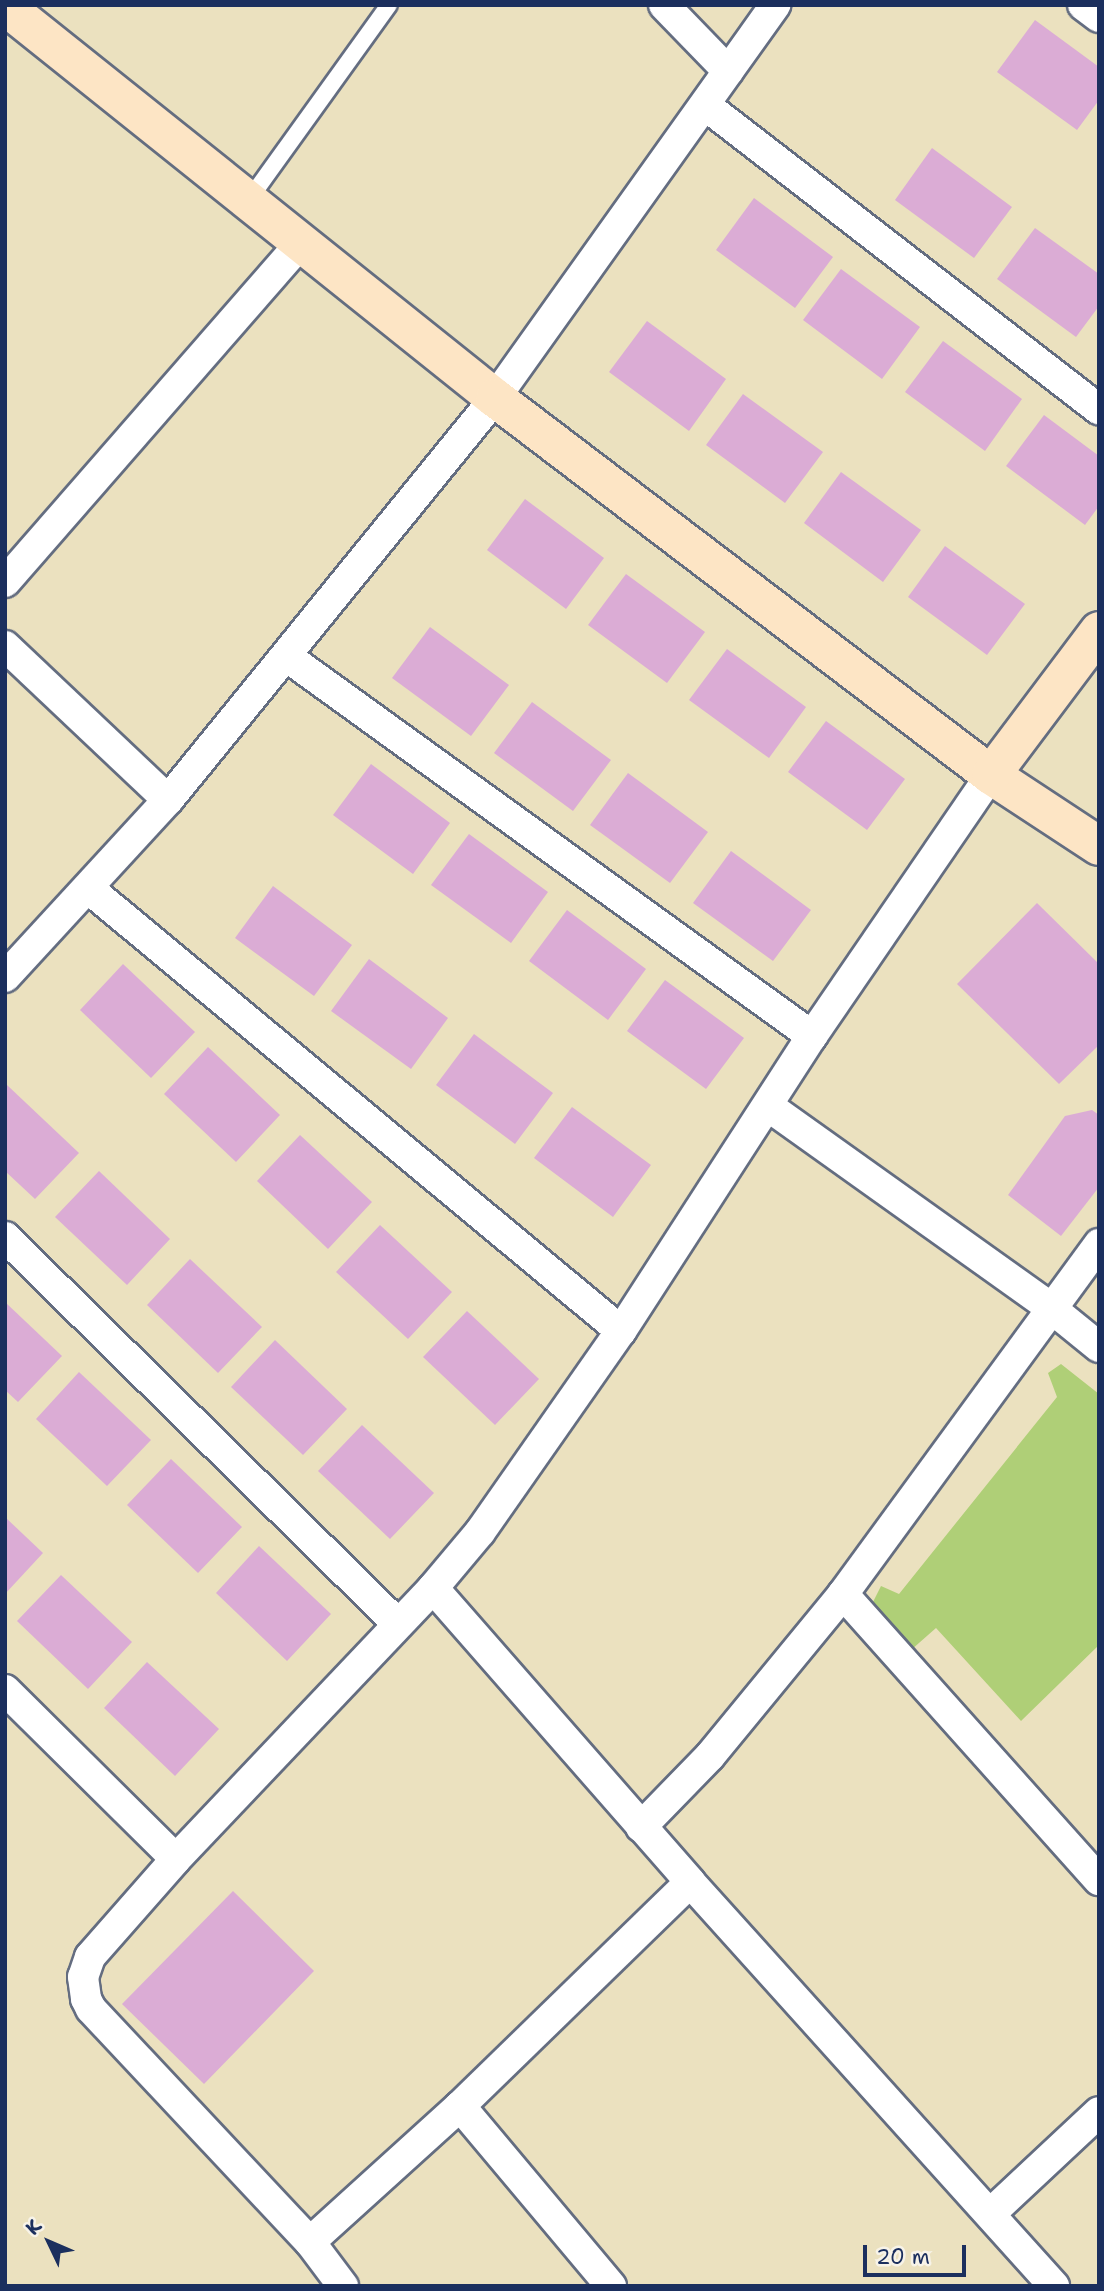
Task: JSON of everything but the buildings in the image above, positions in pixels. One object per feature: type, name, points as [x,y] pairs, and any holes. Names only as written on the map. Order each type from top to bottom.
[{"type":"street","points":[[664,5],[728,71]]},
{"type":"street","points":[[5,977],[168,800],[495,398],[775,5]]},
{"type":"street","points":[[1083,5],[1099,18]]},
{"type":"street","points":[[5,6],[495,398],[991,775],[1099,846]]},
{"type":"street","points":[[705,105],[1099,410]]},
{"type":"street","points":[[5,582],[301,243]]},
{"type":"street","points":[[343,2286],[310,2242],[91,2009],[86,1999],[83,1977],[90,1957],[176,1859],[433,1588],[480,1532],[621,1331],[812,1036],[991,775],[1099,631]]},
{"type":"street","points":[[5,646],[168,800]]},
{"type":"street","points":[[286,656],[812,1036]]},
{"type":"street","points":[[88,888],[621,1331]]},
{"type":"street","points":[[768,1106],[1051,1308],[1099,1347]]},
{"type":"street","points":[[5,1237],[398,1625]]},
{"type":"street","points":[[641,1827],[710,1756],[843,1594],[1099,1244]]},
{"type":"street","points":[[433,1588],[641,1827],[1054,2286]]},
{"type":"street","points":[[843,1594],[1099,1880]]},
{"type":"street","points":[[5,1690],[176,1859]]},
{"type":"street","points":[[310,2242],[460,2106],[690,1882]]},
{"type":"street","points":[[460,2106],[610,2285]]},
{"type":"street","points":[[990,2214],[1099,2112]]},
{"type":"lane","points":[[248,201],[389,5]]},
{"type":"green space","points":[[1061,1364],[1099,1394],[1099,1645],[1021,1721],[936,1628],[911,1650],[871,1606],[881,1586],[899,1594],[1057,1397],[1048,1373]]}]
